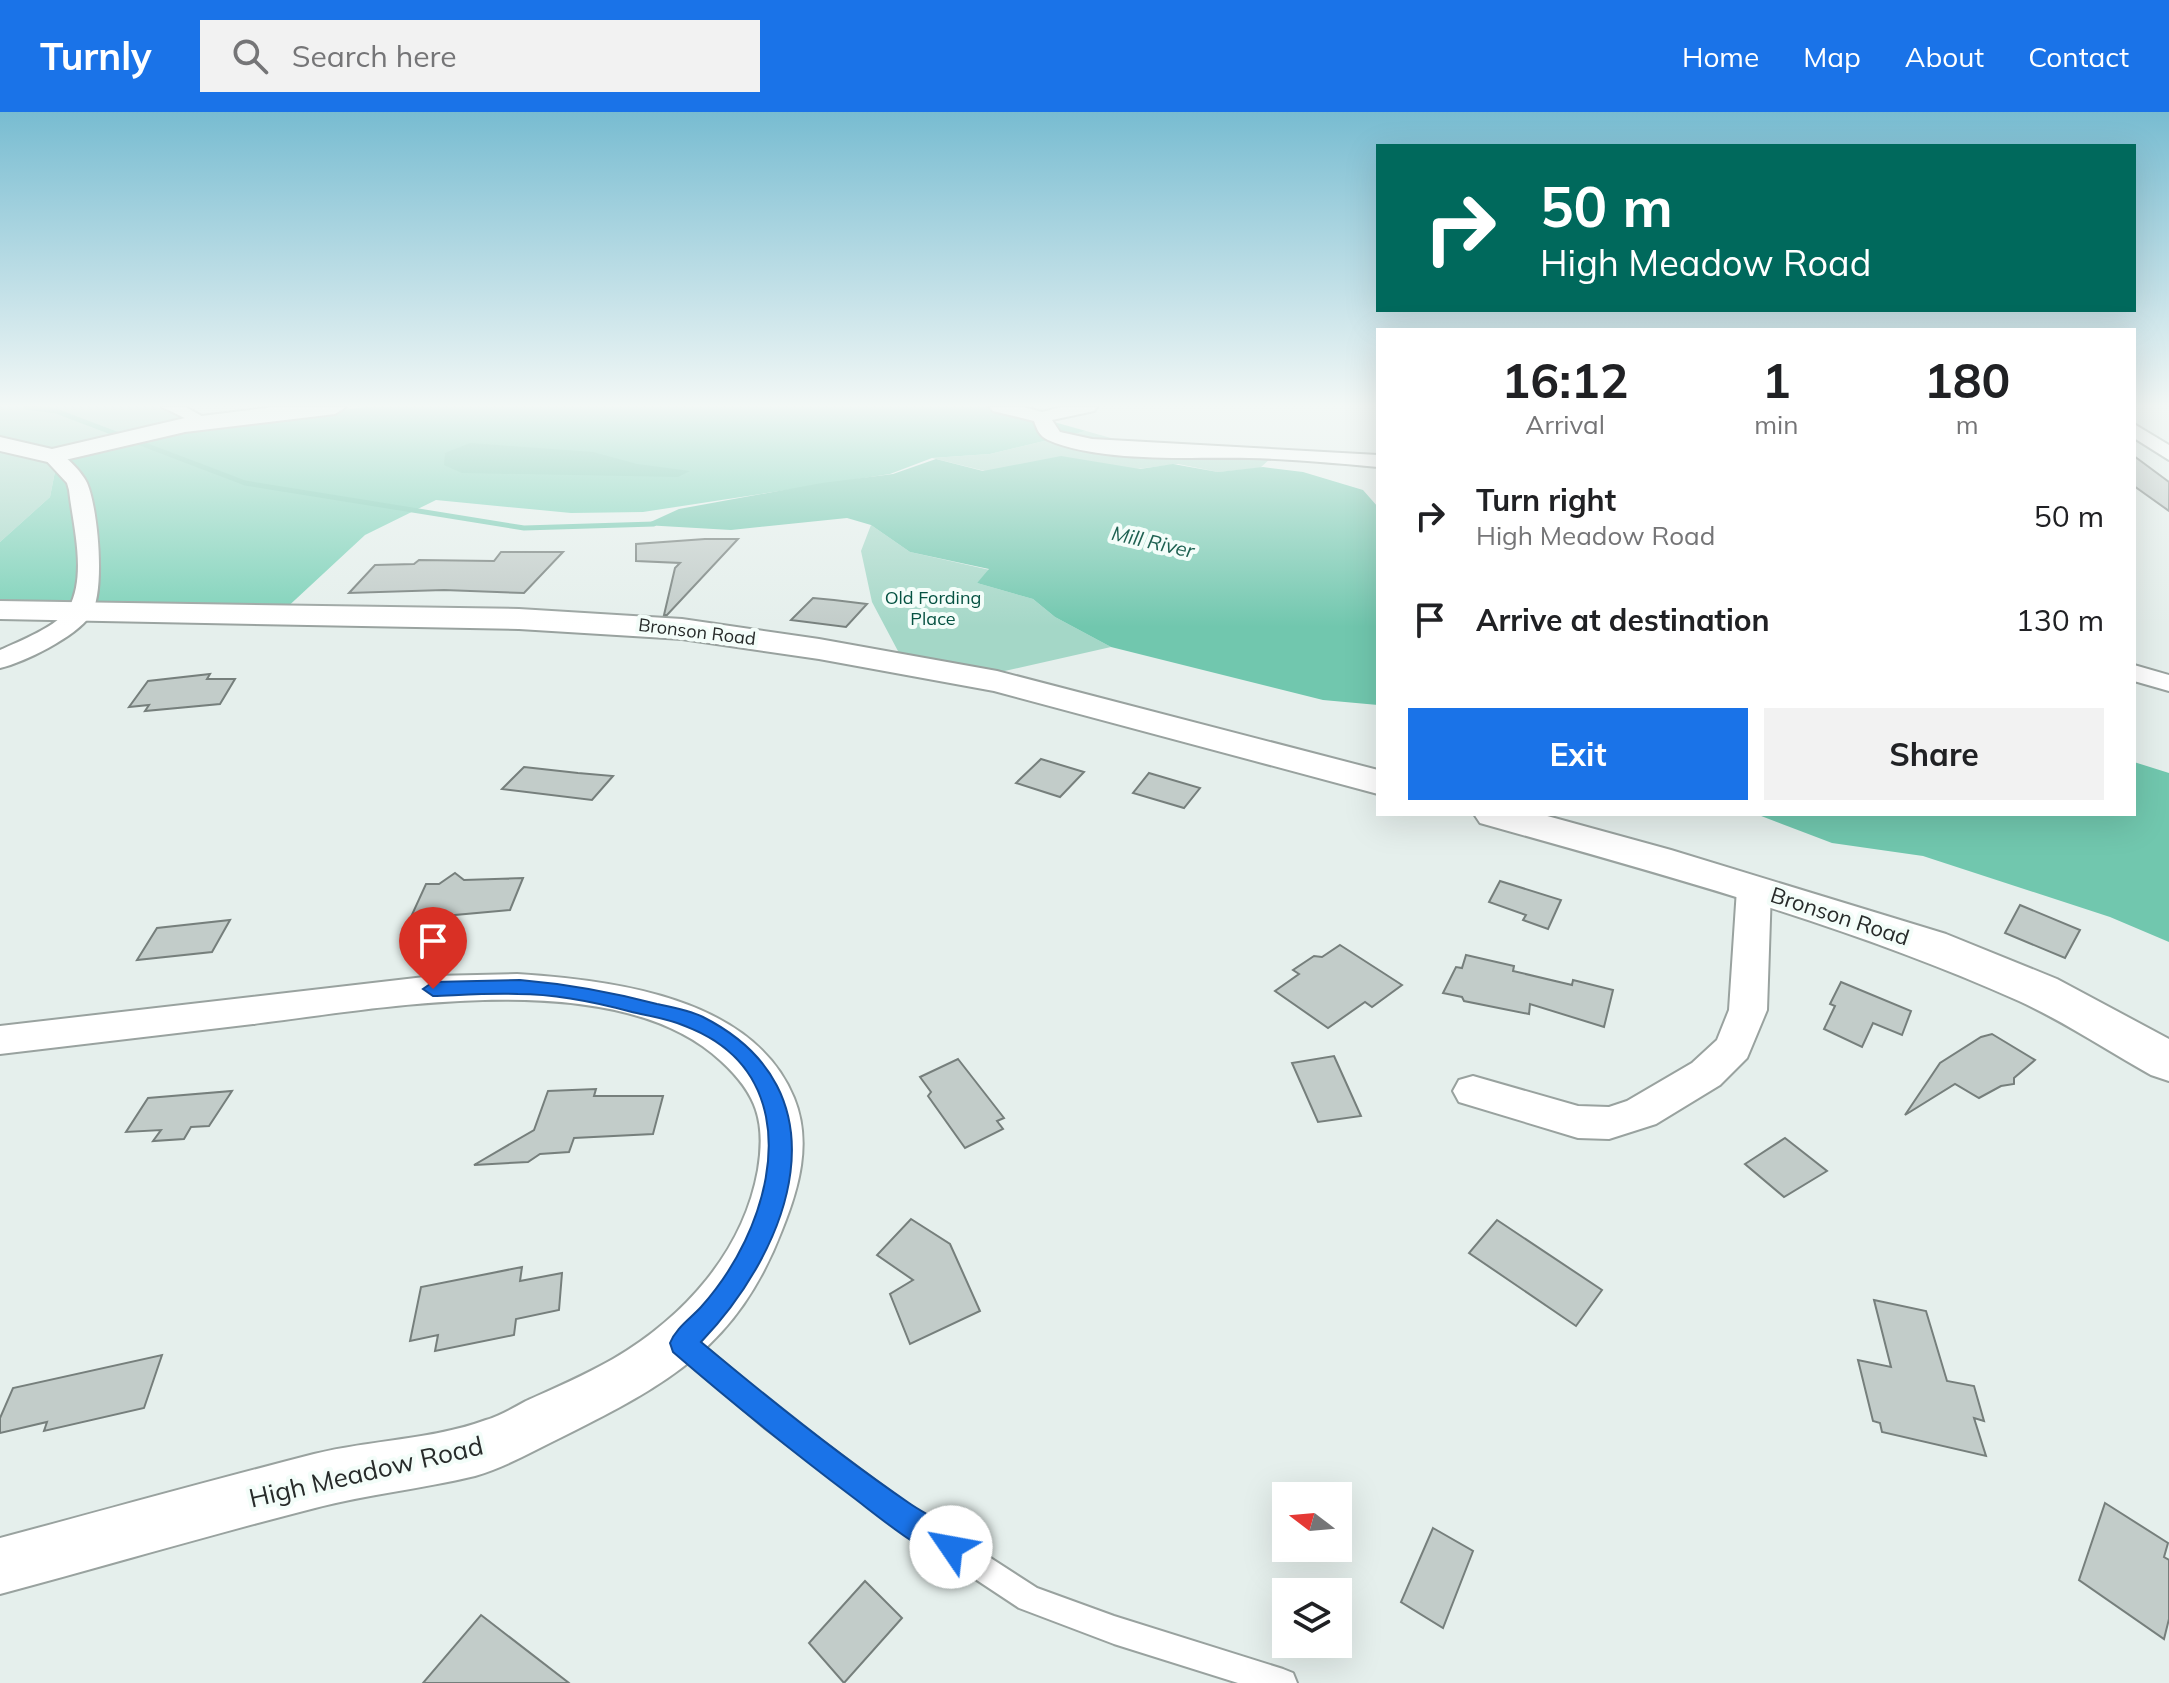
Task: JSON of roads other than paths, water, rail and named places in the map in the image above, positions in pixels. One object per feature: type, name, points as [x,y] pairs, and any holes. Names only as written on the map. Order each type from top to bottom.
[{"type":"main road","name":"Bronson Road","points":[[0,610],[519,619],[637,624],[712,633],[997,681],[1376,781]]},
{"type":"main road","name":"Bronson Road","points":[[1501,816],[1754,889],[1930,945],[2040,991],[2169,1062]]},
{"type":"street","points":[[0,660],[43,640],[80,613],[90,572],[75,480]]},
{"type":"street","points":[[2136,674],[2169,683]]},
{"type":"street","points":[[1473,1091],[1571,1120],[1609,1123],[1641,1113],[1706,1074],[1733,1048],[1748,1010],[1754,889]]},
{"type":"street","name":"High Meadow Road","points":[[0,1040],[433,989],[486,986],[557,989],[590,994],[692,1020],[722,1037],[762,1075],[773,1096],[780,1123],[782,1152],[774,1195],[756,1244],[712,1313],[683,1343],[604,1392],[481,1448],[319,1480],[0,1566]]},
{"type":"lane","points":[[683,1343],[774,1420],[898,1513],[1029,1598],[1114,1630],[1283,1683]]},
{"type":"water","points":[[843,480],[1331,480],[1363,490],[1376,505],[1376,705],[1323,700],[1111,647],[1055,617],[1033,599],[977,583],[989,569],[910,552],[871,525],[847,518],[731,530],[644,525],[679,509]]},
{"type":"water","points":[[2136,763],[2169,773],[2169,942],[2110,917],[1923,856],[1832,843],[1761,816],[2136,816]]},
{"type":"waterway","name":"Mill River","points":[[238,480],[524,528],[654,524]]},
{"type":"park label","name":"Old Fording Place","points":[[933,608]]}]
